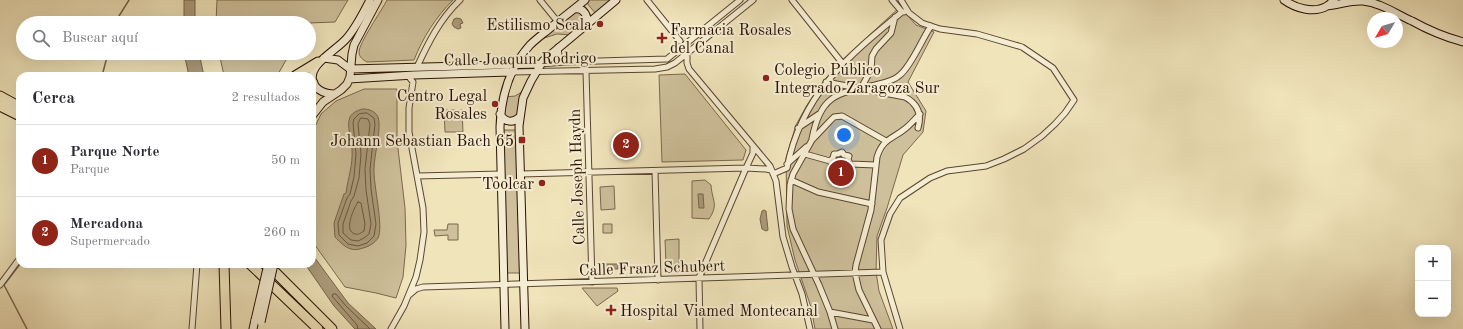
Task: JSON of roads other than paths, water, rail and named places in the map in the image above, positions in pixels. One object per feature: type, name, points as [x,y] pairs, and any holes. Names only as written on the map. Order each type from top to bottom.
[{"type":"highway","points":[[302,72],[321,60]]},
{"type":"highway","points":[[0,96],[16,105]]},
{"type":"highway","points":[[0,106],[16,114]]},
{"type":"highway","points":[[224,268],[226,329]]},
{"type":"highway","points":[[254,268],[318,329]]},
{"type":"highway","points":[[271,268],[332,329]]},
{"type":"street","points":[[313,72],[321,60],[346,39],[370,0]]},
{"type":"street","points":[[316,110],[319,106],[343,88],[349,79],[354,45],[378,0]]},
{"type":"street","points":[[417,67],[434,33],[448,13],[460,0]]},
{"type":"street","points":[[540,0],[558,22]]},
{"type":"street","points":[[506,329],[500,114],[504,93],[516,65],[531,44],[585,0]]},
{"type":"street","points":[[525,329],[520,117],[523,98],[540,64],[547,56],[616,0]]},
{"type":"street","points":[[647,0],[680,41]]},
{"type":"street","name":"Calle Joaquín Rodrigo","points":[[350,69],[516,65],[566,62],[656,60],[669,58],[740,0]]},
{"type":"street","name":"Calle Joaquín Rodrigo","points":[[349,79],[513,72],[664,68],[672,65],[753,0]]},
{"type":"street","points":[[792,0],[843,64]]},
{"type":"street","points":[[892,0],[902,12],[909,13]]},
{"type":"street","points":[[900,329],[883,272],[881,240],[890,214],[900,198],[930,178],[947,171],[986,166],[1004,160],[1042,136],[1065,113],[1074,100],[1053,68],[1022,48],[977,34],[940,29],[931,26],[909,13],[901,0]]},
{"type":"street","points":[[1284,0],[1291,5],[1317,9],[1357,1],[1368,2],[1386,8],[1435,32],[1463,42]]},
{"type":"street","points":[[1327,6],[1334,0]]},
{"type":"street","points":[[1379,0],[1386,8]]},
{"type":"street","points":[[575,9],[580,9],[585,13],[587,18],[585,25]]},
{"type":"street","points":[[521,174],[746,168],[766,169],[772,172],[787,168],[791,146],[798,128],[810,105],[826,82],[843,64],[902,12]]},
{"type":"street","points":[[861,88],[869,74],[872,56],[876,49],[891,34],[895,17]]},
{"type":"street","points":[[834,329],[830,312],[814,273],[798,241],[790,219],[789,209],[791,180],[810,143],[819,114],[827,103],[834,96],[900,76],[931,26]]},
{"type":"street","name":"Calle Joaquín Rodrigo","points":[[558,47],[559,56],[566,62]]},
{"type":"street","points":[[687,53],[687,63],[690,70],[753,147],[769,164],[777,187],[784,237],[802,294],[810,329]]},
{"type":"street","points":[[321,60],[338,60],[350,69]]},
{"type":"street","name":"Calle Joseph Haydn","points":[[586,71],[592,282]]},
{"type":"street","points":[[391,329],[409,295],[416,277],[422,247],[424,220],[409,132],[409,108],[412,82],[409,76]]},
{"type":"street","points":[[826,82],[905,97],[914,103],[920,114],[918,128]]},
{"type":"street","points":[[316,87],[323,92],[334,94]]},
{"type":"street","points":[[500,114],[509,122],[515,121],[520,117]]},
{"type":"street","points":[[798,128],[819,114]]},
{"type":"street","points":[[878,329],[859,290],[856,265],[872,204],[876,165],[880,150],[886,141],[905,129],[920,114]]},
{"type":"street","points":[[787,164],[810,143],[834,117],[842,116],[886,141]]},
{"type":"street","points":[[700,329],[699,278],[753,153],[753,147]]},
{"type":"street","points":[[830,161],[834,154],[842,152],[844,155],[849,156],[848,159],[850,164]]},
{"type":"street","points":[[805,154],[830,161]]},
{"type":"street","points":[[830,161],[832,168],[837,168],[839,172],[846,170],[847,166],[850,164]]},
{"type":"street","points":[[850,164],[876,165]]},
{"type":"street","points":[[656,171],[658,280]]},
{"type":"street","points":[[417,176],[501,174]]},
{"type":"street","points":[[791,180],[818,192],[872,204]]},
{"type":"street","points":[[0,285],[16,263]]},
{"type":"street","points":[[192,329],[197,268]]},
{"type":"street","points":[[259,324],[266,268]]},
{"type":"street","points":[[253,329],[259,324],[273,268]]},
{"type":"street","name":"Calle Franz Schubert","points":[[409,295],[420,286],[505,285],[795,275],[814,273],[883,272]]},
{"type":"street","points":[[416,277],[420,286]]},
{"type":"street","points":[[830,312],[873,320]]},
{"type":"water","points":[[184,0],[195,0],[195,16],[184,16]]},
{"type":"water","points":[[454,19],[461,19],[463,23],[460,24],[461,28],[458,29],[452,24]]},
{"type":"water","points":[[186,60],[201,60],[203,72],[188,72]]},
{"type":"water","points":[[363,109],[374,112],[378,117],[379,122],[374,175],[380,232],[375,242],[354,250],[344,245],[335,237],[334,223],[344,194],[346,193],[351,166],[352,145],[349,128],[350,117],[357,111]]},
{"type":"water","points":[[838,157],[842,157],[845,162],[842,167],[838,167],[835,164],[835,160]]},
{"type":"water","points":[[698,194],[703,194],[704,208],[699,208]]},
{"type":"water","points":[[762,211],[766,211],[768,230],[766,231],[762,229],[760,219]]},
{"type":"water","points":[[316,259],[348,303],[376,329],[355,329],[334,306],[308,268],[316,268]]},
{"type":"water","points":[[604,264],[618,264],[618,269],[604,269]]},
{"type":"waterway","points":[[119,16],[129,0]]},
{"type":"waterway","points":[[103,72],[106,60]]},
{"type":"waterway","points":[[17,268],[4,285],[27,329]]},
{"type":"place","name":"Estilismo Scala","points":[[600,24]]},
{"type":"place","name":"Farmacia Rosales del Canal","points":[[662,38]]},
{"type":"place","name":"Colegio Público Integrado Zaragoza Sur","points":[[766,78]]},
{"type":"place","name":"Centro Legal Rosales","points":[[495,104]]},
{"type":"place","name":"Johann Sebastian Bach 65","points":[[522,140]]},
{"type":"place","name":"Mercadona","points":[[626,145]]},
{"type":"place","name":"Parque Norte","points":[[841,173]]},
{"type":"place","name":"Toolcar","points":[[542,183]]},
{"type":"place","name":"Hospital Viamed Montecanal","points":[[611,310]]}]
